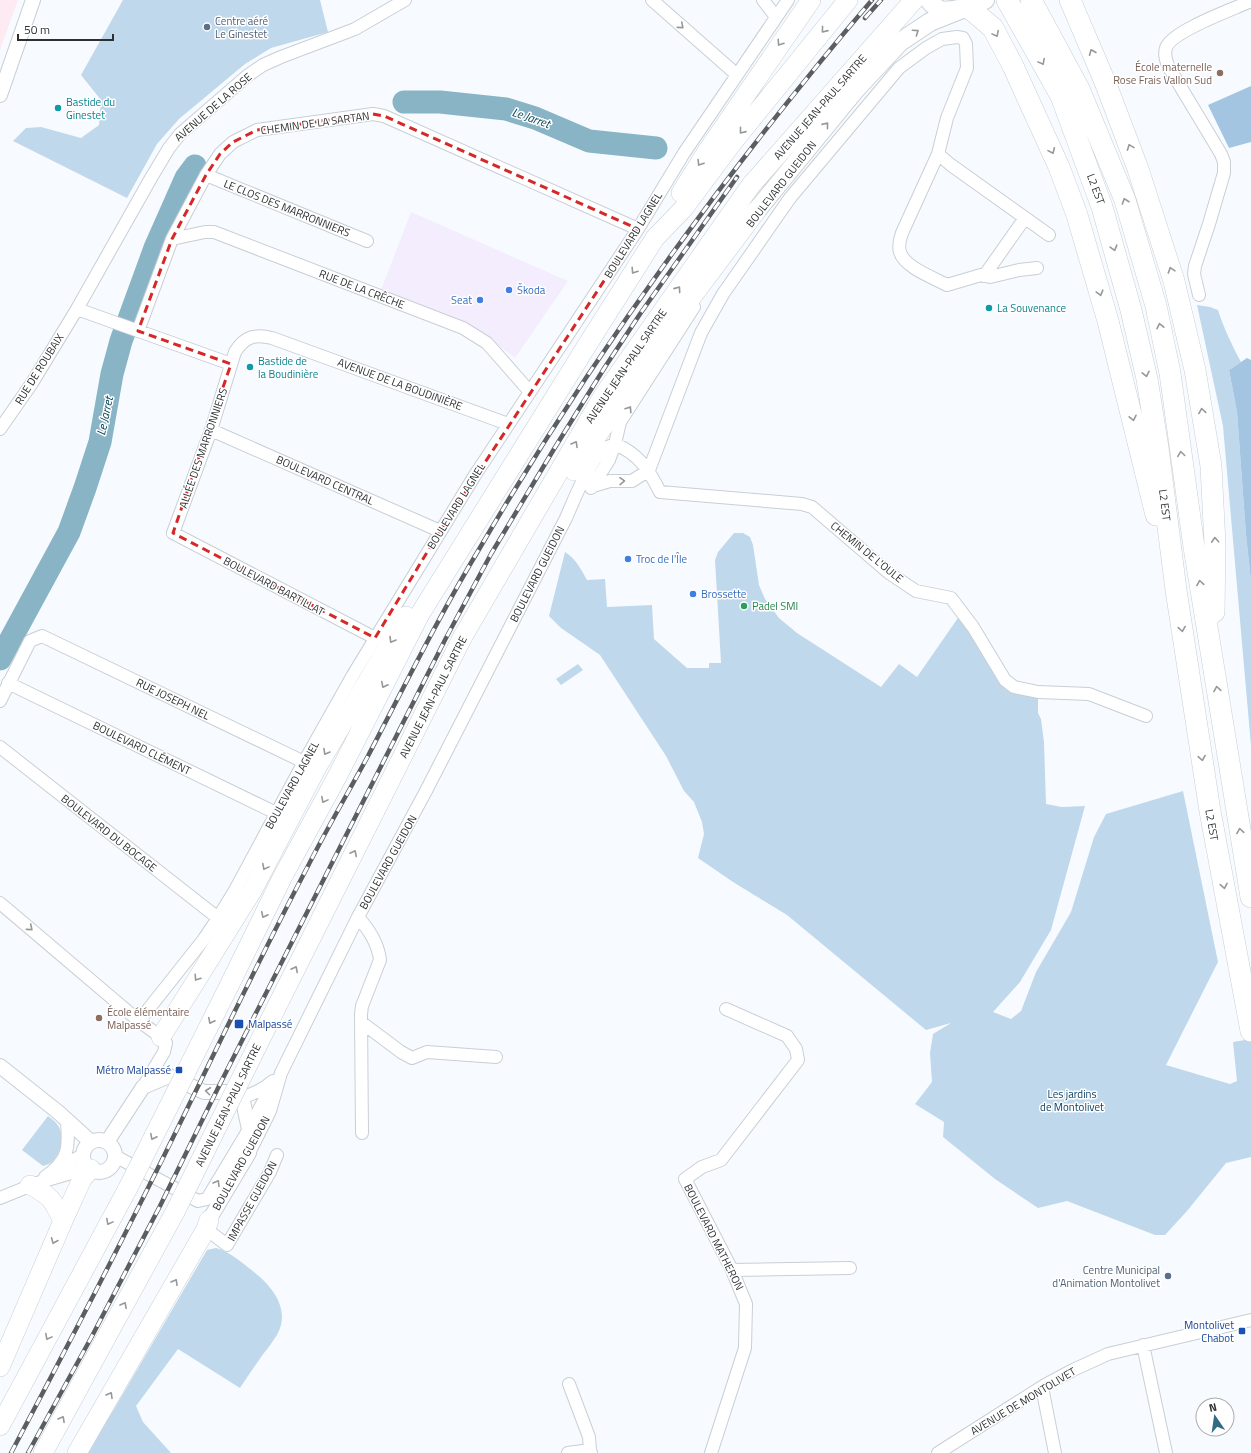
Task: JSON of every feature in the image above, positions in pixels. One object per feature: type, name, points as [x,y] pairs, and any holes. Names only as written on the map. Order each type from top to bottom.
[{"type":"highway","points":[[0,1426],[128,1188],[282,878],[338,775],[420,614],[655,238],[675,202],[706,153],[811,0]]},
{"type":"highway","points":[[655,238],[683,209],[733,142],[848,0]]},
{"type":"highway","name":"L2 EST","points":[[1007,0],[1061,96],[1102,207],[1131,310],[1147,378],[1176,590],[1210,810],[1251,1031]]},
{"type":"highway","points":[[1070,0],[1105,82],[1138,169],[1174,281],[1195,370],[1210,466],[1215,544],[1213,663]]},
{"type":"highway","name":"AVENUE JEAN-PAUL SARTRE","points":[[43,1453],[175,1212],[462,638],[604,396],[751,185],[924,1]]},
{"type":"highway","points":[[970,2],[993,28],[1013,66],[1059,167],[1077,215],[1108,321],[1130,407],[1143,469],[1176,590]]},
{"type":"highway","name":"L2 EST","points":[[1036,8],[1079,89],[1125,200],[1156,306],[1170,373],[1194,547],[1251,897]]},
{"type":"highway","points":[[462,638],[664,334],[758,210]]},
{"type":"highway","points":[[162,1045],[252,891],[317,768],[409,612],[456,538],[591,339]]},
{"type":"highway","points":[[0,1367],[82,1179],[87,1163]]},
{"type":"highway","points":[[34,1184],[50,1197],[63,1220]]},
{"type":"highway","points":[[77,1453],[208,1224]]},
{"type":"main road","points":[[924,1],[938,10],[946,11],[970,2]]},
{"type":"main road","name":"BOULEVARD GUEIDON","points":[[758,210],[856,89],[900,42],[930,22],[970,2]]},
{"type":"street","points":[[0,95],[33,0]]},
{"type":"street","name":"AVENUE DE LA ROSE","points":[[77,309],[169,148],[180,134],[247,76],[264,65],[280,57],[355,29],[405,0]]},
{"type":"street","points":[[652,0],[736,74]]},
{"type":"street","points":[[763,0],[776,17]]},
{"type":"street","name":"BOULEVARD LAGNEL","points":[[139,1021],[204,939],[218,918],[234,892],[304,762],[375,638],[440,531],[508,424],[638,229],[684,153],[736,74],[788,0]]},
{"type":"street","points":[[1199,296],[1194,274],[1195,266],[1222,178],[1224,162],[1221,154],[1168,66],[1165,56],[1166,47],[1171,40],[1187,29],[1251,1]]},
{"type":"street","name":"BOULEVARD GUEIDON","points":[[593,486],[610,481],[632,481],[649,470],[701,333],[723,294],[790,198],[899,68],[926,48],[942,39],[957,37],[963,38],[966,44],[967,68],[947,118],[938,154]]},
{"type":"street","name":"CHEMIN DE LA SARTAN","points":[[134,330],[172,239],[206,175],[220,154],[233,142],[258,130],[373,114],[384,116],[638,229]]},
{"type":"street","points":[[1037,268],[1019,270],[990,277],[981,275],[947,285],[909,264],[902,257],[899,251],[899,243],[902,233],[938,154],[951,165],[1049,235]]},
{"type":"street","name":"LE CLOS DES MARRONNIERS","points":[[206,175],[367,241]]},
{"type":"street","name":"BOULEVARD GUEIDON","points":[[572,505],[593,486],[609,460],[615,444],[620,422],[758,210]]},
{"type":"street","points":[[984,276],[1025,218]]},
{"type":"street","name":"RUE DE LA CRÊCHE","points":[[172,239],[205,232],[214,232],[463,328],[486,343],[530,392]]},
{"type":"street","points":[[77,309],[231,364]]},
{"type":"street","name":"RUE DE ROUBAIX","points":[[0,429],[32,383],[77,309]]},
{"type":"street","name":"AVENUE DE LA BOUDINIÈRE","points":[[231,364],[240,344],[248,338],[263,336],[508,424]]},
{"type":"street","name":"ALLÉE DES MARRONNIERS","points":[[173,533],[211,430],[231,364]]},
{"type":"street","name":"BOULEVARD CENTRAL","points":[[211,430],[440,531]]},
{"type":"street","points":[[615,444],[623,448],[649,470]]},
{"type":"street","name":"BOULEVARD GUEIDON","points":[[208,1224],[249,1153],[270,1111],[281,1073],[358,917],[448,750],[580,487],[598,454],[605,448],[615,444]]},
{"type":"street","name":"CHEMIN DE L'OULE","points":[[649,470],[660,492],[802,504],[812,507],[889,573],[916,591],[951,598],[973,627],[1005,680],[1014,687],[1038,692],[1089,694],[1146,716]]},
{"type":"street","name":"BOULEVARD BARTILLAT","points":[[173,533],[375,638]]},
{"type":"street","name":"RUE JOSEPH NEL","points":[[8,683],[30,640],[42,636],[304,762]]},
{"type":"street","points":[[0,701],[8,683]]},
{"type":"street","name":"BOULEVARD CLÉMENT","points":[[8,683],[276,812]]},
{"type":"street","name":"BOULEVARD DU BOCAGE","points":[[0,747],[218,918]]},
{"type":"street","points":[[0,903],[139,1021],[162,1045],[143,1087],[107,1142]]},
{"type":"street","points":[[358,917],[372,935],[380,960],[362,1006],[362,1133]]},
{"type":"street","name":"BOULEVARD MATHERON","points":[[711,1453],[745,1348],[746,1304],[732,1270],[685,1179],[702,1167],[721,1160],[798,1060],[796,1049],[787,1036],[726,1009]]},
{"type":"street","points":[[361,1022],[401,1052],[412,1058],[427,1052],[496,1057]]},
{"type":"street","points":[[0,1066],[58,1112],[66,1121],[91,1142]]},
{"type":"street","points":[[143,1087],[169,1076],[204,1092],[230,1092],[242,1097],[260,1091],[281,1073]]},
{"type":"street","points":[[115,1156],[198,1201],[207,1199],[281,1073]]},
{"type":"street","points":[[242,1097],[249,1129],[249,1153]]},
{"type":"street","points":[[34,1184],[57,1168],[67,1152],[68,1143],[66,1121]]},
{"type":"street","points":[[102,1140],[107,1142],[114,1151],[115,1156],[111,1166],[107,1169],[96,1171],[87,1163],[84,1150],[91,1142],[102,1140]]},
{"type":"street","name":"IMPASSE GUEIDON","points":[[208,1224],[227,1245],[270,1172],[277,1155]]},
{"type":"street","points":[[57,1168],[87,1163]]},
{"type":"street","points":[[0,1198],[34,1184],[78,1171],[87,1163]]},
{"type":"street","points":[[732,1270],[850,1268]]},
{"type":"street","name":"AVENUE DE MONTOLIVET","points":[[938,1453],[1042,1387],[1073,1370],[1108,1354],[1251,1320]]},
{"type":"street","points":[[1143,1345],[1166,1453]]},
{"type":"street","points":[[568,1453],[591,1452],[589,1437],[569,1384]]},
{"type":"street","points":[[1042,1387],[1055,1453]]},
{"type":"highlighted area","points":[[373,114],[384,116],[638,229],[440,531],[375,638],[173,533],[231,364],[138,331],[172,239],[206,175],[220,154],[233,142],[257,130]]},
{"type":"shaded area","points":[[0,0],[18,0],[0,50]]},
{"type":"shaded area","points":[[1251,86],[1251,142],[1229,148],[1208,105]]},
{"type":"shaded area","points":[[411,212],[568,281],[515,358],[473,327],[381,290]]},
{"type":"shaded area","points":[[1247,358],[1251,360],[1251,581],[1237,412],[1229,370]]},
{"type":"green space","points":[[123,0],[320,0],[328,32],[271,48],[245,64],[179,119],[157,144],[127,198],[13,141],[26,128],[41,127],[81,138],[99,125],[101,100],[81,75]]},
{"type":"green space","points":[[1197,305],[1218,310],[1228,337],[1241,362],[1229,370],[1237,412],[1251,581],[1251,746],[1223,426]]},
{"type":"green space","name":"Les jardins de Montolivet","points":[[734,533],[743,533],[750,537],[753,545],[759,585],[765,599],[779,618],[797,633],[881,687],[899,664],[917,677],[960,615],[1002,685],[1038,696],[1038,713],[1041,719],[1044,742],[1046,804],[1062,807],[1085,806],[1051,930],[1020,982],[993,1012],[1011,1019],[1021,1011],[1036,972],[1071,912],[1094,837],[1106,814],[1183,791],[1218,962],[1166,1065],[1230,1084],[1237,1081],[1233,1042],[1251,1039],[1251,1157],[1226,1163],[1187,1211],[1165,1235],[1155,1235],[1067,1201],[1038,1208],[995,1179],[943,1137],[944,1122],[915,1104],[932,1082],[930,1053],[933,1034],[951,1023],[926,1030],[787,915],[733,882],[698,858],[704,834],[702,822],[694,802],[684,791],[666,756],[600,655],[561,628],[549,616],[565,552],[575,561],[587,580],[605,579],[607,607],[652,605],[654,639],[687,668],[709,668],[709,663],[721,663],[715,560],[718,552]]},
{"type":"green space","points":[[578,664],[583,670],[561,685],[556,679]]},
{"type":"green space","points":[[48,1116],[55,1122],[61,1131],[61,1145],[55,1159],[43,1166],[22,1150]]},
{"type":"green space","points":[[216,1248],[227,1252],[241,1262],[261,1278],[273,1292],[281,1308],[282,1317],[281,1326],[277,1335],[240,1388],[178,1349],[136,1406],[143,1422],[171,1453],[86,1453],[113,1411],[207,1250]]},
{"type":"waterway","name":"Le Jarret","points":[[404,102],[440,102],[506,109],[535,118],[589,141],[656,148]]},
{"type":"waterway","name":"Le Jarret","points":[[0,659],[69,532],[100,442],[112,374],[121,341],[155,248],[186,178],[195,166]]},
{"type":"railway","points":[[11,1453],[128,1228],[265,949],[314,854],[368,756],[437,624],[481,546],[569,403],[664,264],[766,130],[818,64],[872,0]]},
{"type":"railway","points":[[865,18],[881,0]]},
{"type":"railway","points":[[28,1453],[91,1338],[160,1206],[220,1084],[446,638],[491,554],[605,367],[640,314],[737,177]]},
{"type":"place","name":"Centre aéré Le Ginestet","points":[[207,27]]},
{"type":"place","name":"École maternelle Rose Frais Vallon Sud","points":[[1220,73]]},
{"type":"place","name":"Bastide du Ginestet","points":[[58,108]]},
{"type":"place","name":"Škoda","points":[[509,290]]},
{"type":"place","name":"Seat","points":[[480,300]]},
{"type":"place","name":"La Souvenance","points":[[989,308]]},
{"type":"place","name":"Bastide de la Boudinière","points":[[250,367]]},
{"type":"place","name":"Troc de l'Île","points":[[628,559]]},
{"type":"place","name":"Brossette","points":[[693,594]]},
{"type":"place","name":"Padel SMI","points":[[744,606]]},
{"type":"place","name":"École élémentaire Malpassé","points":[[99,1018]]},
{"type":"place","name":"Malpassé","points":[[239,1024]]},
{"type":"place","name":"Métro Malpassé","points":[[179,1070]]},
{"type":"place","name":"Centre Municipal d'Animation Montolivet","points":[[1168,1276]]},
{"type":"place","name":"Montolivet Chabot","points":[[1242,1331]]}]
